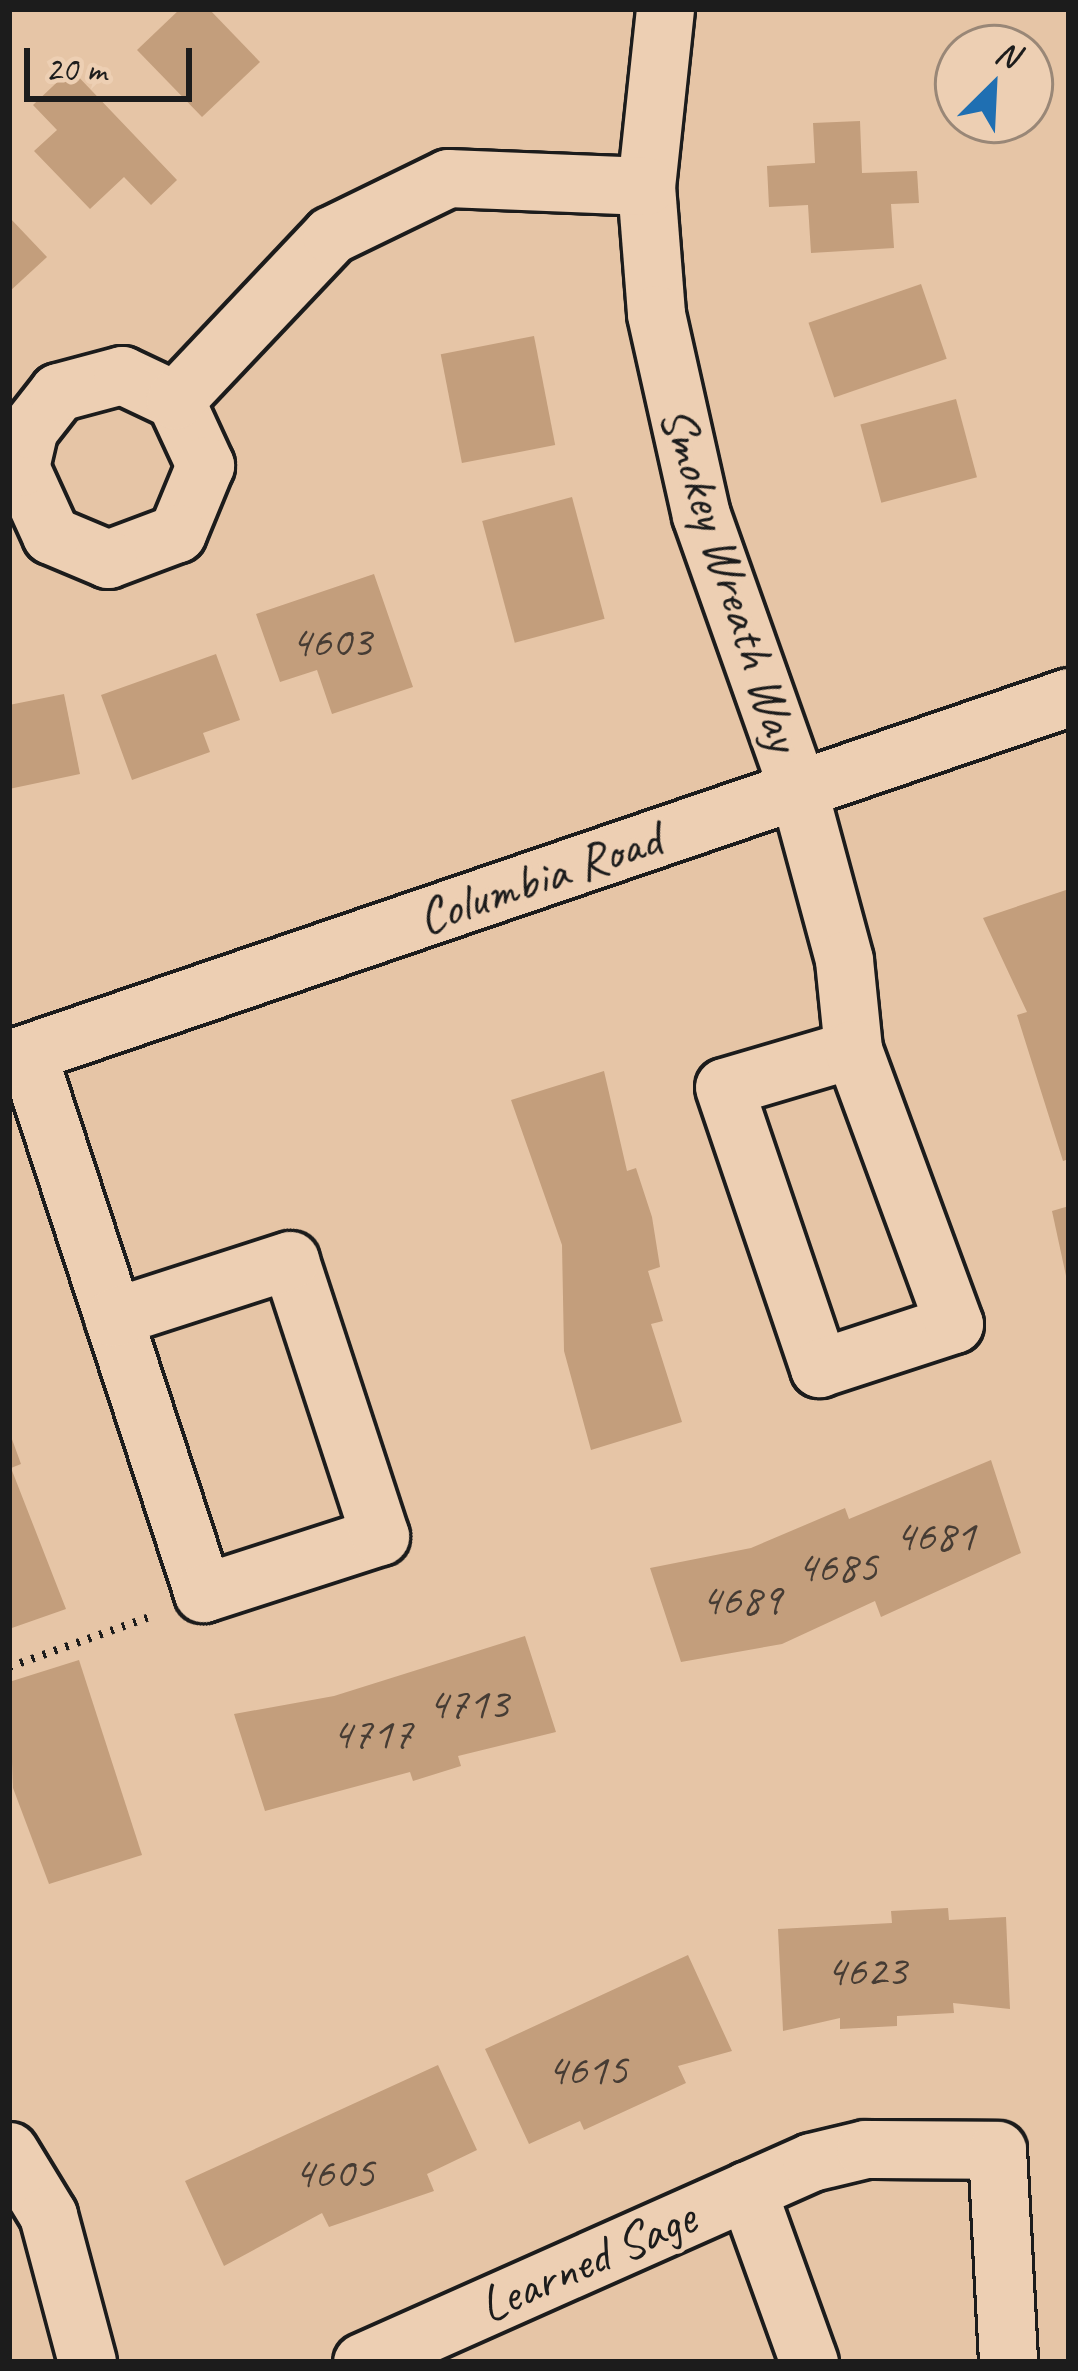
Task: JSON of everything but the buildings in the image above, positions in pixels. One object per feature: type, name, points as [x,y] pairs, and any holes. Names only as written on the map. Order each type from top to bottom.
[{"type":"street","name":"Smokey Wreath Way","points":[[665,9],[646,186],[656,314],[700,515],[799,789],[844,960],[854,1049],[955,1324],[819,1368],[724,1088],[854,1049]]},
{"type":"street","points":[[175,400],[279,279],[379,205],[448,178],[517,172],[646,186]]},
{"type":"street","name":"Columbia Road","points":[[18,1056],[1069,697]]},
{"type":"street","points":[[18,1056],[113,1317],[203,1593],[380,1536],[290,1259],[113,1317]]},
{"type":"street","name":"Learned Sage","points":[[362,2362],[747,2190],[865,2149],[997,2150],[1009,2362]]},
{"type":"street","points":[[9,2151],[48,2215],[88,2362]]},
{"type":"street","name":"Learned Sage","points":[[747,2190],[809,2362]]},
{"type":"path","points":[[9,1667],[203,1593]]}]
